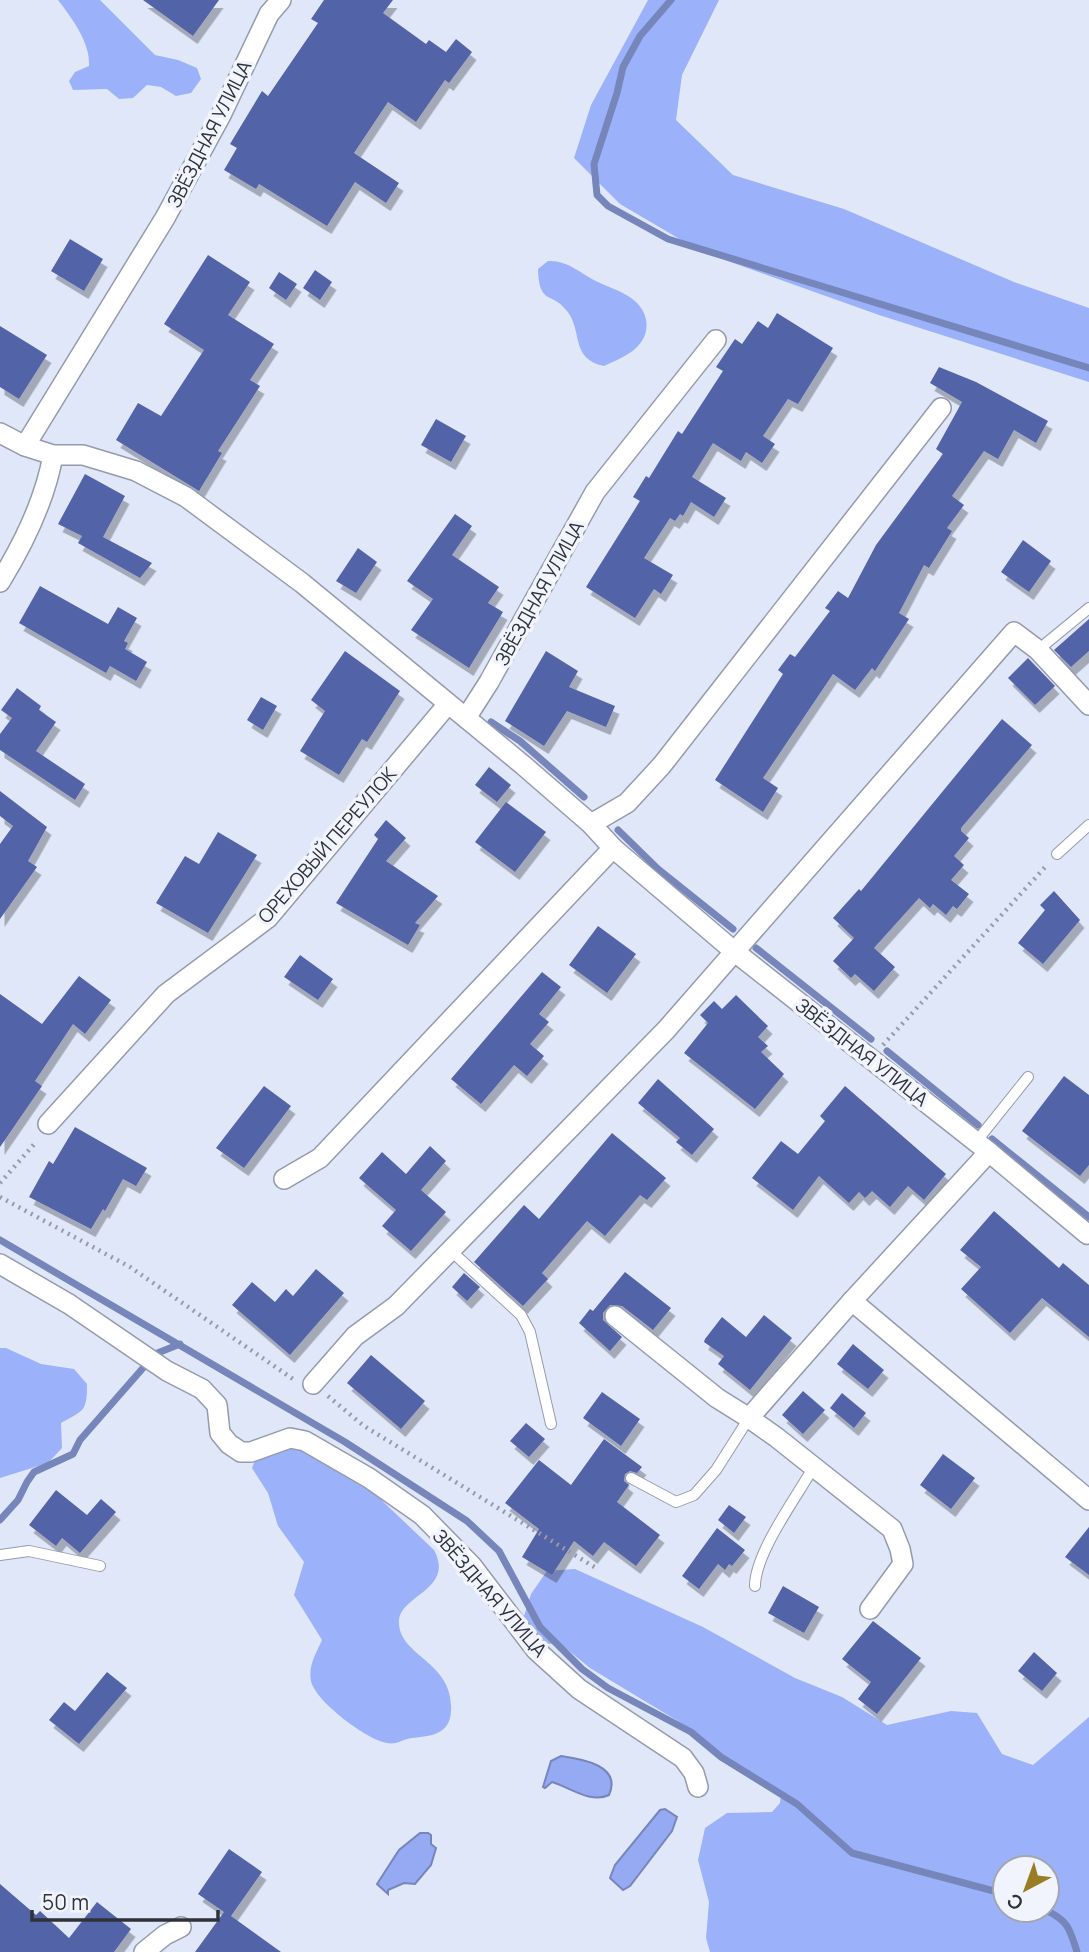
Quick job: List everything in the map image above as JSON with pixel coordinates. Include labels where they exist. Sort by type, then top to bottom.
[{"type":"street","name":"ЗВЁЗДНАЯ УЛИЦА","points":[[25,446],[165,218],[221,115],[269,14],[281,0]]},
{"type":"street","name":"ЗВЁЗДНАЯ УЛИЦА","points":[[716,340],[595,492],[489,682],[466,718],[591,824],[613,848],[735,953],[982,1147],[1088,1235]]},
{"type":"street","points":[[591,824],[627,803],[662,765],[941,408]]},
{"type":"street","points":[[0,433],[25,446],[53,455],[83,455],[136,471],[186,497],[302,583],[466,718]]},
{"type":"street","points":[[0,582],[23,544],[49,476],[53,455]]},
{"type":"street","points":[[313,1384],[355,1336],[397,1306],[666,1030],[1014,632],[1038,650],[1089,705]]},
{"type":"street","name":"ОРЕХОВЫЙ ПЕРЕУЛОК","points":[[48,1124],[166,994],[268,918],[448,704]]},
{"type":"street","points":[[284,1179],[320,1158],[613,848]]},
{"type":"street","points":[[748,1418],[852,1301],[982,1147]]},
{"type":"street","name":"ЗВЁЗДНАЯ УЛИЦА","points":[[0,1264],[69,1304],[167,1371],[202,1389],[217,1405],[220,1433],[229,1444],[241,1452],[251,1452],[290,1438],[305,1441],[369,1478],[422,1516],[472,1566],[536,1650],[579,1689],[683,1758],[694,1773],[698,1787]]},
{"type":"street","points":[[852,1301],[1089,1500]]},
{"type":"street","points":[[615,1316],[717,1398],[748,1418],[892,1529],[903,1564],[870,1609]]},
{"type":"street","points":[[144,1952],[165,1935],[181,1927]]},
{"type":"lane","points":[[1038,650],[1089,608]]},
{"type":"lane","points":[[1057,854],[1089,825]]},
{"type":"lane","points":[[982,1147],[1028,1077]]},
{"type":"lane","points":[[450,1250],[521,1315],[530,1332],[551,1424]]},
{"type":"lane","points":[[631,1478],[676,1502],[694,1495],[716,1471],[748,1418]]},
{"type":"lane","points":[[755,1586],[755,1573],[762,1556],[813,1468]]},
{"type":"lane","points":[[0,1555],[29,1551],[100,1566]]},
{"type":"path","points":[[871,1059],[1057,854]]},
{"type":"path","points":[[0,1183],[27,1154],[48,1124]]},
{"type":"path","points":[[0,1197],[130,1267],[288,1377],[313,1384],[364,1426],[596,1568]]},
{"type":"shaded area","points":[[58,0],[100,0],[155,55],[197,68],[201,79],[191,93],[176,96],[161,87],[147,85],[133,98],[119,99],[107,89],[73,90],[69,81],[75,72],[89,66],[89,57],[79,31]]},
{"type":"shaded area","points":[[648,0],[719,0],[682,75],[676,120],[733,175],[844,209],[1014,282],[1089,308],[1089,382],[879,315],[700,251],[620,204],[574,158],[591,105]]},
{"type":"shaded area","points":[[548,261],[568,265],[635,301],[644,312],[647,326],[637,347],[604,366],[586,357],[567,311],[541,288],[538,269]]},
{"type":"shaded area","points":[[0,1348],[6,1348],[41,1364],[74,1369],[87,1384],[83,1409],[61,1423],[62,1448],[48,1463],[0,1478]]},
{"type":"shaded area","points":[[263,1439],[283,1440],[375,1494],[434,1550],[439,1564],[437,1575],[432,1584],[406,1606],[399,1624],[408,1645],[436,1671],[450,1695],[450,1719],[443,1730],[387,1743],[367,1735],[343,1718],[315,1689],[311,1681],[311,1670],[322,1640],[294,1595],[304,1562],[278,1526],[268,1493],[252,1468]]},
{"type":"shaded area","points":[[575,1569],[703,1627],[795,1678],[842,1697],[887,1725],[951,1711],[977,1713],[1002,1754],[1033,1765],[1089,1717],[1089,1952],[710,1952],[706,1938],[709,1902],[698,1860],[705,1828],[727,1813],[772,1812],[780,1803],[781,1793],[734,1766],[696,1732],[590,1668],[562,1645],[542,1643],[528,1633],[524,1616],[531,1594],[547,1571]]},
{"type":"shaded area","points":[[561,1756],[589,1762],[605,1771],[612,1785],[609,1795],[588,1796],[552,1782],[543,1787],[551,1761]]},
{"type":"shaded area","points":[[665,1809],[677,1817],[672,1831],[630,1886],[623,1890],[610,1878],[615,1865],[660,1810]]},
{"type":"shaded area","points":[[420,1833],[431,1835],[431,1844],[436,1848],[431,1865],[415,1884],[404,1883],[388,1890],[388,1894],[377,1884],[399,1850]]},
{"type":"building","points":[[143,0],[219,0],[193,36]]},
{"type":"building","points":[[324,0],[393,0],[383,13],[426,44],[429,40],[446,52],[456,39],[472,52],[449,83],[445,80],[416,122],[388,102],[354,153],[399,183],[386,203],[355,182],[327,226],[259,184],[256,189],[224,170],[237,148],[230,144],[262,91],[268,96],[318,23],[311,19]]},
{"type":"building","points":[[70,239],[103,259],[84,291],[51,271]]},
{"type":"building","points":[[208,255],[250,282],[228,315],[274,344],[250,380],[260,386],[218,451],[222,453],[199,491],[116,440],[138,403],[161,416],[204,350],[164,324]]},
{"type":"building","points":[[315,270],[332,282],[320,300],[303,288]]},
{"type":"building","points":[[279,272],[297,284],[286,300],[269,288]]},
{"type":"building","points":[[777,313],[833,348],[798,404],[788,399],[763,436],[775,444],[762,463],[746,452],[741,461],[713,443],[692,477],[726,498],[714,517],[691,502],[683,516],[680,514],[675,521],[670,518],[644,558],[673,575],[661,594],[654,589],[635,618],[586,587],[640,501],[633,497],[646,476],[649,478],[678,431],[682,434],[723,371],[716,367],[735,339],[742,344],[758,321],[768,328]]},
{"type":"building","points":[[0,326],[47,355],[19,399],[0,387]]},
{"type":"building","points":[[939,367],[976,382],[1048,421],[1036,443],[1014,430],[998,459],[984,451],[952,496],[964,505],[947,528],[952,531],[929,568],[924,565],[899,613],[909,619],[875,671],[872,668],[855,690],[833,674],[763,778],[778,788],[763,812],[715,780],[783,674],[778,670],[790,654],[795,657],[830,611],[825,608],[838,591],[848,598],[876,545],[943,454],[936,449],[962,402],[930,383]]},
{"type":"building","points":[[436,419],[466,436],[451,462],[421,445]]},
{"type":"building","points":[[85,474],[125,496],[103,537],[152,563],[140,578],[78,543],[82,536],[58,524]]},
{"type":"building","points":[[455,514],[472,526],[452,555],[499,587],[488,603],[503,612],[469,668],[411,630],[433,599],[407,581]]},
{"type":"building","points":[[1023,540],[1051,561],[1029,592],[1001,572]]},
{"type":"building","points":[[358,548],[377,562],[356,593],[336,581]]},
{"type":"building","points":[[40,586],[108,624],[118,607],[137,618],[124,641],[128,643],[125,649],[147,662],[136,681],[110,666],[106,673],[19,623]]},
{"type":"building","points":[[1089,619],[1089,651],[1071,667],[1054,650]]},
{"type":"building","points":[[345,651],[400,691],[367,742],[362,739],[339,775],[300,751],[325,711],[311,700]]},
{"type":"building","points":[[546,651],[578,671],[569,687],[615,706],[606,727],[567,711],[544,746],[505,721]]},
{"type":"building","points":[[1028,658],[1055,686],[1035,705],[1008,678]]},
{"type":"building","points":[[17,688],[41,706],[39,710],[56,722],[36,751],[85,784],[75,800],[0,750],[0,734],[12,718],[1,710]]},
{"type":"building","points":[[261,697],[277,706],[263,730],[247,720]]},
{"type":"building","points":[[1002,719],[1032,745],[961,828],[969,838],[954,856],[964,865],[951,880],[969,894],[957,909],[953,906],[946,915],[933,904],[930,908],[919,898],[874,948],[895,967],[874,991],[855,974],[851,978],[833,961],[854,938],[833,918],[859,889],[861,891]]},
{"type":"building","points":[[489,767],[511,785],[497,802],[475,785]]},
{"type":"building","points":[[0,791],[47,827],[28,861],[37,867],[0,919],[0,844],[13,826],[0,816]]},
{"type":"building","points":[[506,802],[546,832],[515,872],[475,842]]},
{"type":"building","points":[[386,820],[406,838],[386,861],[438,896],[415,923],[420,925],[408,945],[336,903],[378,839],[374,835]]},
{"type":"building","points":[[218,832],[257,855],[208,933],[156,903],[185,856],[199,864]]},
{"type":"building","points":[[1054,891],[1080,920],[1043,964],[1018,943],[1045,910],[1040,905]]},
{"type":"building","points":[[598,926],[636,954],[607,993],[569,965]]},
{"type":"building","points":[[300,955],[333,979],[318,1000],[284,977]]},
{"type":"building","points":[[542,972],[561,987],[539,1014],[549,1022],[530,1044],[544,1056],[527,1076],[514,1065],[481,1104],[451,1079]]},
{"type":"building","points":[[79,976],[111,1000],[85,1034],[73,1024],[35,1081],[42,1086],[0,1147],[0,994],[42,1024]]},
{"type":"building","points":[[736,995],[768,1026],[758,1037],[768,1046],[761,1052],[784,1074],[755,1109],[684,1053],[708,1023],[700,1015],[714,1001],[722,1009]]},
{"type":"building","points":[[1064,1076],[1089,1095],[1089,1165],[1080,1176],[1022,1131]]},
{"type":"building","points":[[658,1079],[714,1129],[692,1155],[676,1142],[680,1138],[638,1103]]},
{"type":"building","points":[[264,1086],[291,1106],[244,1168],[216,1148]]},
{"type":"building","points":[[845,1086],[946,1174],[924,1200],[908,1186],[890,1207],[872,1191],[865,1198],[859,1192],[849,1203],[819,1176],[793,1210],[752,1178],[781,1141],[798,1154],[825,1121],[820,1116]]},
{"type":"building","points":[[75,1127],[147,1168],[136,1186],[123,1179],[91,1229],[29,1197],[49,1161],[53,1164]]},
{"type":"building","points":[[612,1133],[666,1178],[647,1200],[640,1195],[605,1236],[587,1221],[542,1273],[548,1279],[523,1306],[474,1262],[524,1205],[539,1219]]},
{"type":"building","points":[[430,1146],[446,1161],[421,1190],[446,1212],[411,1251],[382,1226],[396,1210],[359,1178],[382,1152],[406,1174]]},
{"type":"building","points":[[994,1211],[1059,1268],[1063,1263],[1089,1285],[1089,1337],[1042,1298],[1010,1333],[961,1289],[981,1267],[960,1250]]},
{"type":"building","points":[[316,1269],[344,1293],[290,1355],[232,1305],[252,1282],[275,1302],[286,1289],[293,1296]]},
{"type":"building","points":[[625,1272],[671,1308],[653,1330],[622,1306],[610,1305],[603,1313],[603,1320],[622,1337],[610,1351],[579,1323],[590,1309],[593,1311]]},
{"type":"building","points":[[464,1273],[480,1287],[467,1301],[452,1287]]},
{"type":"building","points":[[764,1315],[792,1338],[750,1390],[718,1364],[724,1356],[704,1342],[722,1317],[746,1337]]},
{"type":"building","points":[[853,1344],[884,1370],[868,1389],[837,1364]]},
{"type":"building","points":[[371,1355],[425,1401],[401,1429],[347,1383]]},
{"type":"building","points":[[803,1391],[825,1410],[803,1434],[782,1415]]},
{"type":"building","points":[[602,1392],[640,1419],[621,1446],[583,1418]]},
{"type":"building","points":[[842,1393],[866,1413],[854,1428],[830,1408]]},
{"type":"building","points":[[526,1423],[545,1439],[529,1457],[510,1441]]},
{"type":"building","points":[[604,1439],[642,1467],[637,1473],[630,1471],[625,1474],[624,1481],[629,1485],[617,1502],[660,1535],[636,1566],[604,1542],[593,1556],[574,1541],[552,1575],[522,1557],[539,1529],[505,1503],[539,1460],[571,1485]]},
{"type":"building","points":[[943,1454],[975,1478],[951,1509],[920,1485]]},
{"type":"building","points":[[56,1490],[87,1515],[101,1499],[116,1512],[80,1553],[62,1538],[56,1546],[29,1525]]},
{"type":"building","points":[[729,1505],[746,1517],[734,1533],[718,1520]]},
{"type":"building","points":[[1089,1527],[1089,1575],[1065,1557]]},
{"type":"building","points":[[717,1528],[745,1550],[732,1566],[729,1564],[725,1570],[718,1564],[699,1589],[682,1576]]},
{"type":"building","points":[[783,1586],[819,1607],[804,1633],[768,1613]]},
{"type":"building","points":[[873,1621],[921,1658],[877,1714],[858,1699],[871,1682],[842,1659]]},
{"type":"building","points":[[1034,1652],[1057,1673],[1042,1691],[1018,1671]]},
{"type":"building","points":[[107,1672],[127,1688],[79,1744],[49,1720],[64,1702],[75,1711]]},
{"type":"building","points":[[229,1849],[262,1872],[231,1916],[281,1952],[195,1952],[224,1912],[198,1894]]},
{"type":"building","points":[[0,1884],[36,1915],[40,1911],[69,1938],[97,1902],[131,1929],[114,1952],[0,1952]]},
{"type":"waterway","points":[[671,0],[640,36],[623,67],[594,164],[597,195],[608,206],[668,239],[1089,368]]},
{"type":"waterway","points":[[491,722],[520,741],[584,797]]},
{"type":"waterway","points":[[618,830],[658,869],[733,929]]},
{"type":"waterway","points":[[756,948],[871,1039]]},
{"type":"waterway","points":[[887,1051],[978,1125]]},
{"type":"waterway","points":[[992,1139],[1089,1217]]},
{"type":"waterway","points":[[0,1240],[345,1442],[467,1521],[499,1551],[540,1627],[582,1669],[608,1688],[691,1732],[721,1757],[797,1804],[852,1853],[991,1890]]},
{"type":"waterway","points":[[155,1354],[180,1344]]},
{"type":"waterway","points":[[0,1520],[18,1500],[34,1472],[73,1454],[80,1440],[143,1368]]},
{"type":"waterway","points":[[1061,1920],[1067,1926],[1077,1952]]}]
